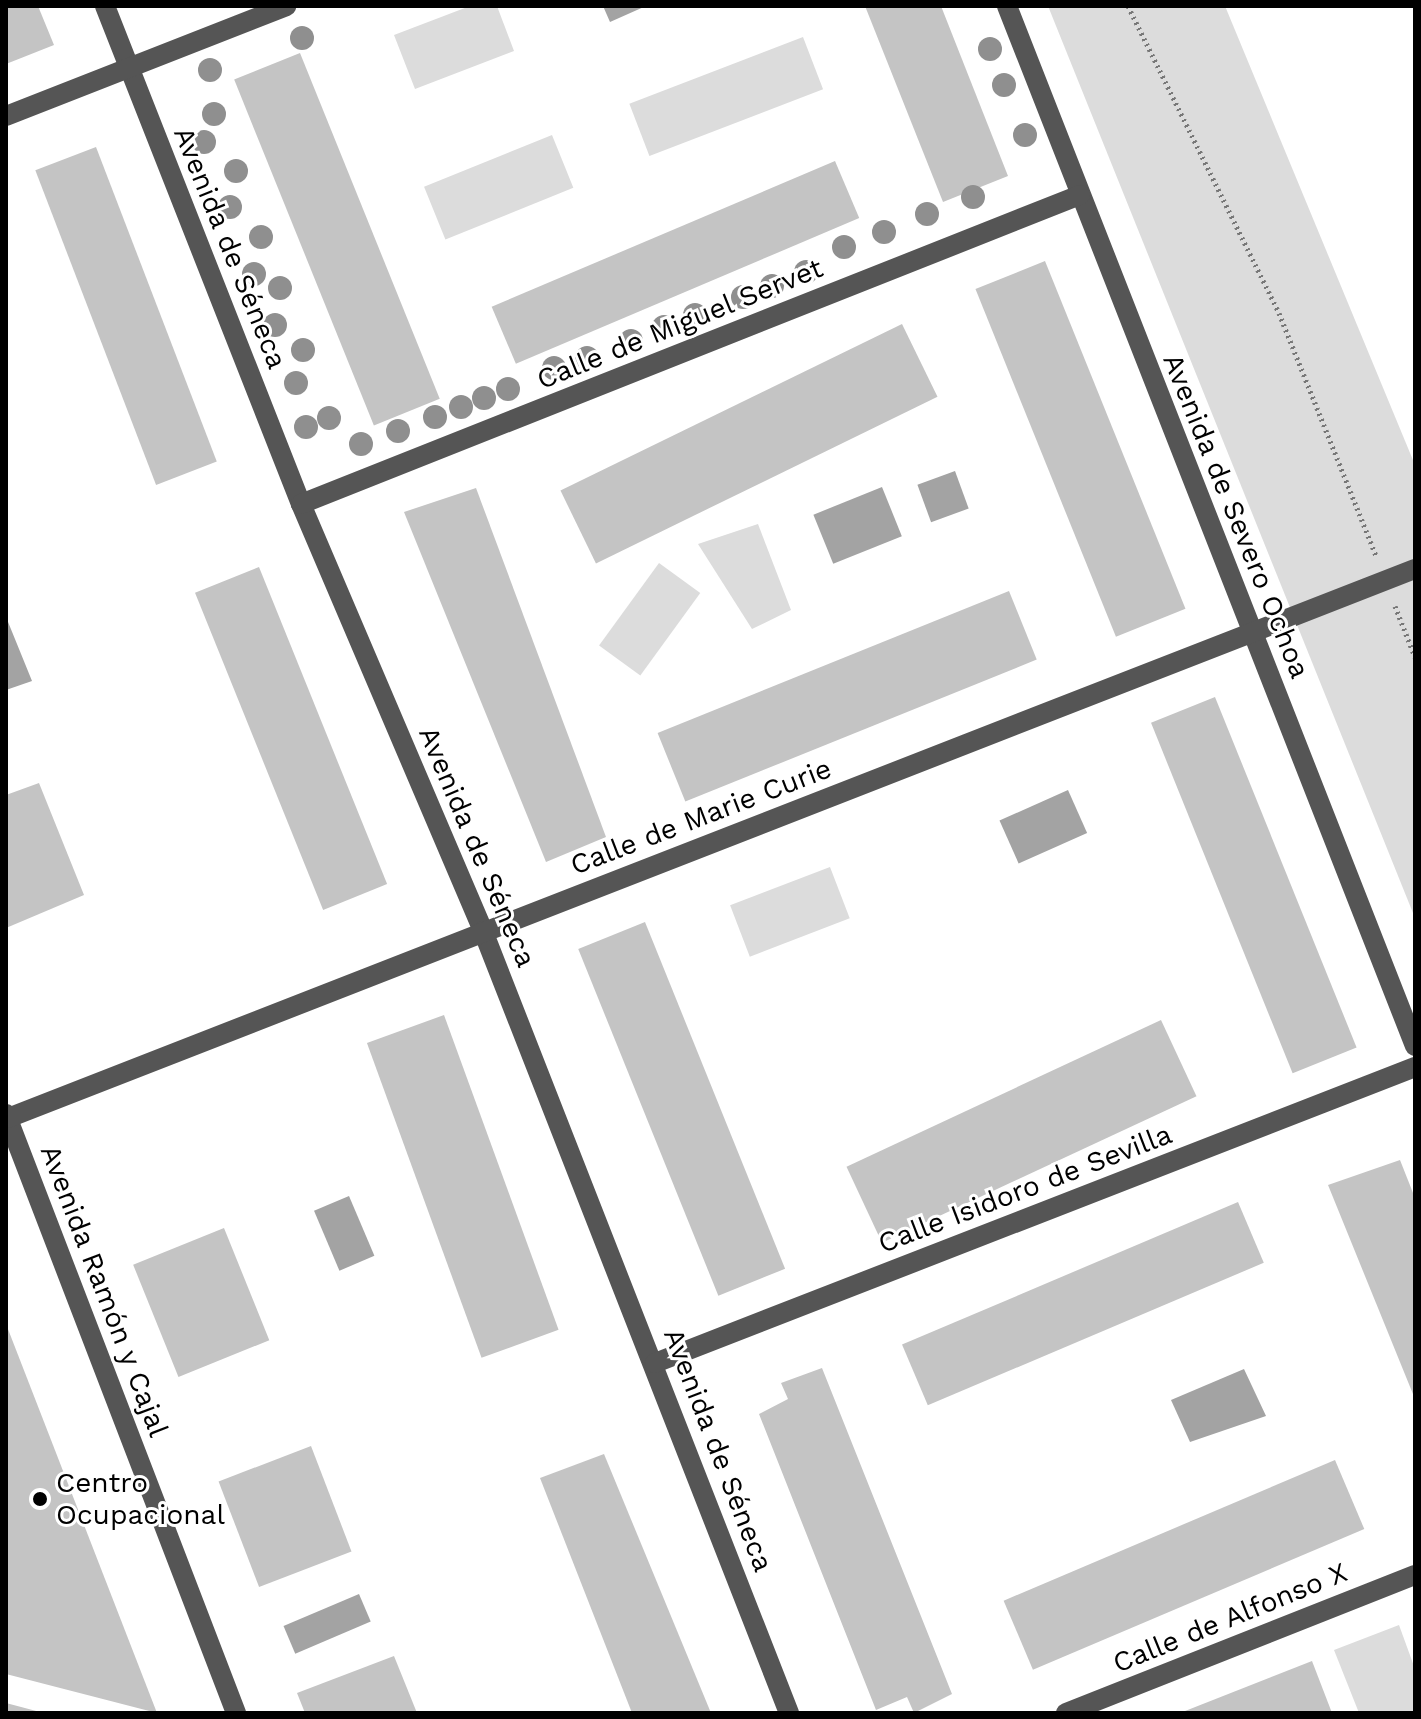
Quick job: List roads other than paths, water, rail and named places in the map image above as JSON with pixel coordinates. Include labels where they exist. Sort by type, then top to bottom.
[{"type":"street","name":"Avenida de Séneca","points":[[105,6],[301,504],[483,931],[655,1363],[789,1713]]},
{"type":"street","points":[[6,116],[286,6]]},
{"type":"street","name":"Avenida de Severo Ochoa","points":[[1007,6],[1415,1046]]},
{"type":"street","name":"Calle de Miguel Servet","points":[[301,504],[1080,195]]},
{"type":"street","name":"Calle de Marie Curie","points":[[7,1116],[1415,569]]},
{"type":"street","name":"Calle Isidoro de Sevilla","points":[[655,1363],[1415,1067]]},
{"type":"street","name":"Avenida Ramón y Cajal","points":[[7,1116],[236,1713]]},
{"type":"street","name":"Calle de Alfonso X","points":[[1066,1713],[1415,1575]]},
{"type":"place","name":"Centro Ocupacional","points":[[40,1499]]}]
